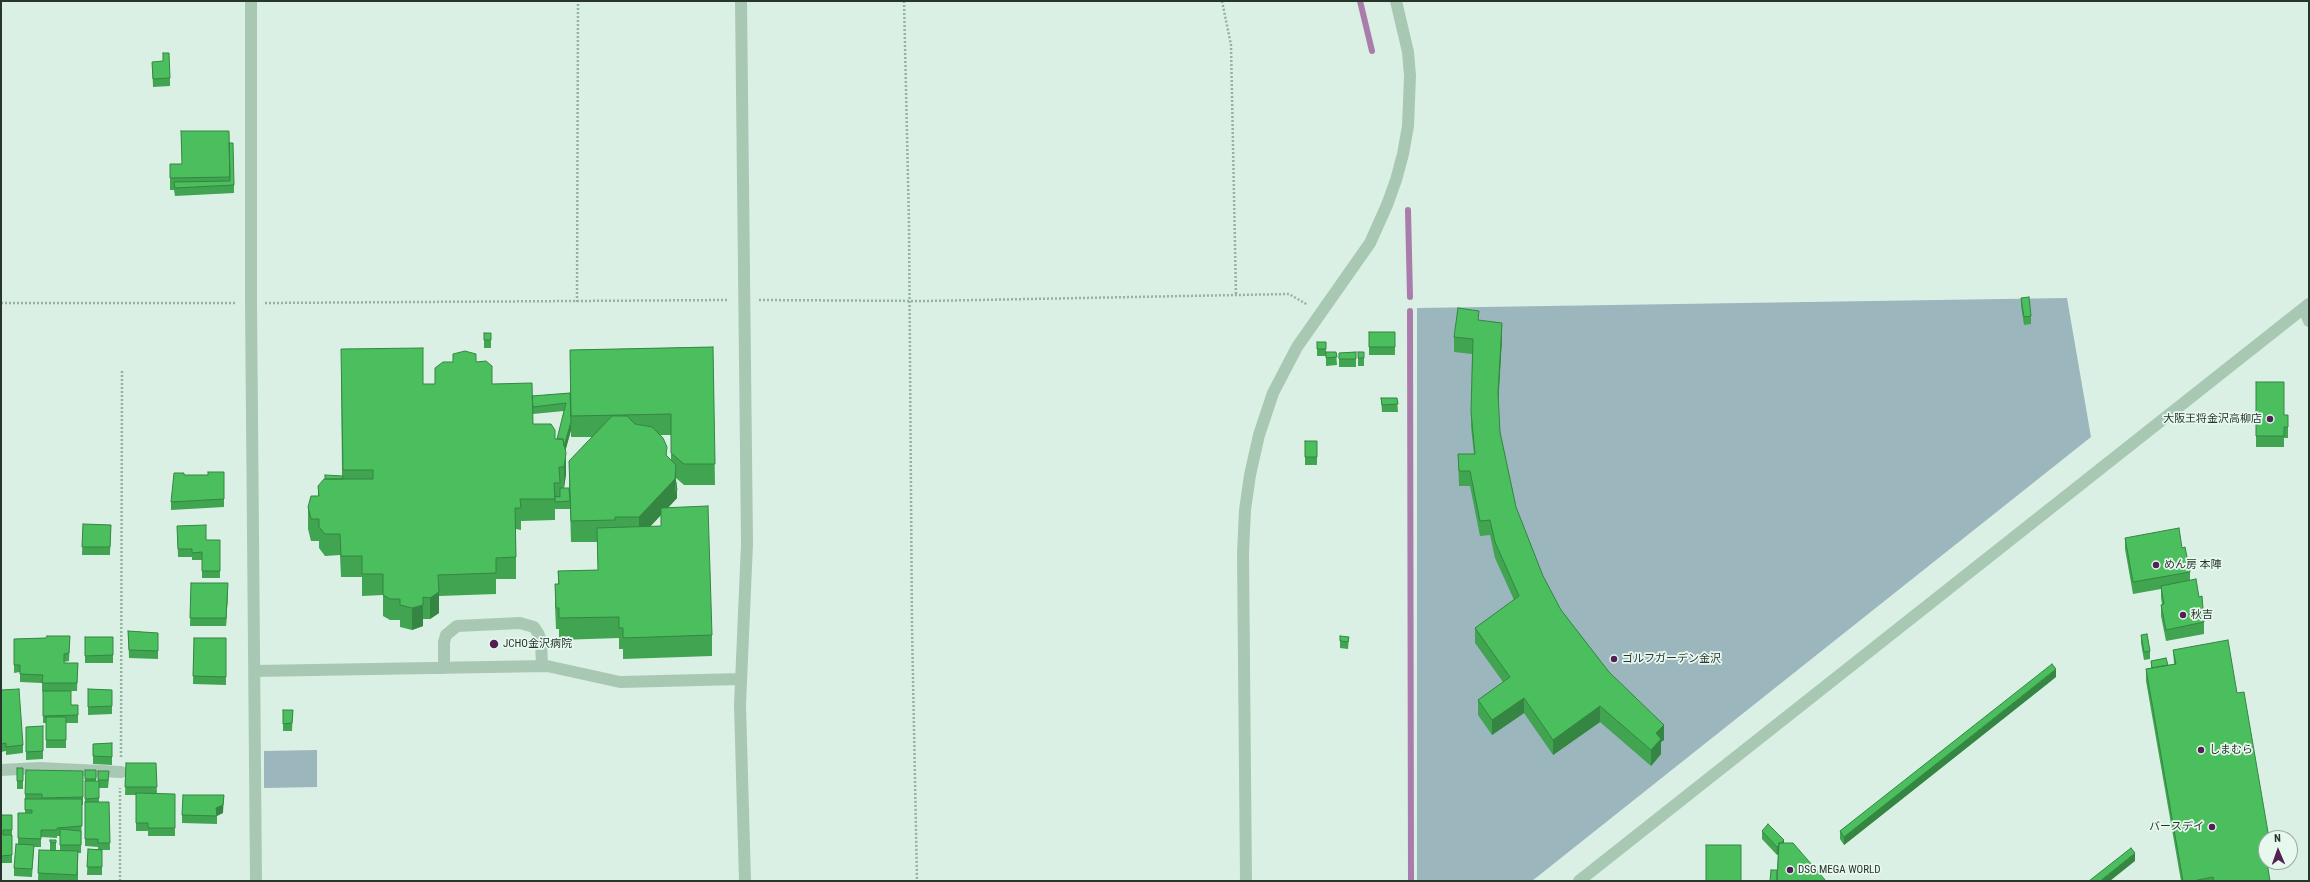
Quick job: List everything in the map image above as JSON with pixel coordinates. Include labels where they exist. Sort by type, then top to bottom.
[{"type":"street","points":[[251,1],[251,303],[256,881]]},
{"type":"street","points":[[741,1],[743,300],[747,544],[741,679],[745,881]]},
{"type":"street","points":[[1246,881],[1243,553],[1245,510],[1259,435],[1273,394],[1297,347],[1370,243],[1387,206],[1403,154],[1408,126],[1410,76],[1408,52],[1396,1]]},
{"type":"street","points":[[1579,881],[2306,306],[2309,321]]},
{"type":"street","points":[[444,668],[444,642],[446,635],[457,626],[520,623],[534,627],[538,633],[541,640],[542,666]]},
{"type":"street","points":[[255,671],[542,666],[620,682],[741,679]]},
{"type":"street","points":[[1,770],[39,768],[120,772]]},
{"type":"path","points":[[577,302],[578,1]]},
{"type":"path","points":[[904,1],[910,299],[912,628],[916,881]]},
{"type":"path","points":[[1222,1],[1231,44],[1236,296]]},
{"type":"path","points":[[1,303],[577,302],[1236,296],[1289,294],[1321,312]]},
{"type":"path","points":[[120,881],[122,369]]},
{"type":"shaded area","name":"ゴルフガーデン金沢","points":[[2067,298],[2091,437],[1532,881],[1417,881],[1417,308]]},
{"type":"shaded area","points":[[317,750],[317,787],[264,788],[264,751]]},
{"type":"building","points":[[163,53],[169,53],[170,78],[153,79],[152,62],[163,61]]},
{"type":"building","points":[[181,131],[229,131],[230,177],[170,178],[170,164],[182,164]]},
{"type":"building","points":[[229,143],[233,143],[234,185],[175,188],[174,182],[230,181]]},
{"type":"building","points":[[2029,297],[2031,316],[2024,317],[2021,298]]},
{"type":"building","points":[[1458,308],[1479,311],[1478,320],[1502,323],[1498,393],[1500,432],[1516,507],[1543,576],[1561,610],[1609,672],[1664,725],[1656,733],[1661,739],[1651,750],[1600,706],[1553,740],[1524,698],[1492,720],[1478,700],[1510,677],[1475,628],[1519,596],[1495,542],[1490,520],[1480,521],[1470,471],[1459,471],[1458,454],[1475,454],[1471,412],[1473,339],[1454,337]]},
{"type":"building","points":[[1369,332],[1395,332],[1395,347],[1369,347]]},
{"type":"building","points":[[484,333],[491,333],[491,340],[484,340]]},
{"type":"building","points":[[1317,342],[1326,342],[1326,349],[1317,349]]},
{"type":"building","points":[[713,347],[715,464],[684,464],[671,453],[671,414],[571,416],[570,350]]},
{"type":"building","points":[[423,348],[423,384],[435,384],[435,368],[443,362],[453,362],[453,354],[465,351],[476,354],[476,362],[486,361],[492,366],[492,384],[532,383],[533,424],[551,424],[555,430],[555,439],[563,439],[566,453],[564,467],[559,467],[560,483],[554,483],[555,499],[520,499],[521,508],[515,508],[516,557],[496,558],[496,573],[438,575],[439,592],[430,598],[423,597],[423,605],[412,608],[400,605],[400,599],[390,599],[383,595],[383,574],[362,574],[362,556],[341,556],[340,534],[325,534],[319,527],[319,519],[311,519],[308,507],[311,496],[319,496],[318,486],[324,479],[373,479],[373,470],[343,470],[341,349]]},
{"type":"building","points":[[1326,352],[1336,352],[1337,357],[1326,358]]},
{"type":"building","points":[[1356,352],[1356,359],[1339,359],[1339,353]]},
{"type":"building","points":[[1358,352],[1364,352],[1364,358],[1358,358]]},
{"type":"building","points":[[2256,382],[2284,382],[2284,415],[2288,415],[2288,427],[2284,427],[2284,436],[2256,436]]},
{"type":"building","points":[[570,393],[571,422],[564,446],[563,439],[557,439],[566,403],[533,407],[532,396]]},
{"type":"building","points":[[1381,398],[1397,398],[1398,404],[1382,405]]},
{"type":"building","points":[[612,416],[627,416],[635,424],[652,427],[663,438],[667,447],[666,455],[676,465],[675,479],[639,517],[615,517],[615,520],[571,521],[569,461]]},
{"type":"building","points":[[1305,441],[1317,441],[1317,457],[1305,457]]},
{"type":"building","points":[[208,472],[224,472],[224,499],[171,502],[174,473],[184,473],[184,475],[208,475]]},
{"type":"building","points":[[325,475],[343,476],[343,479],[325,479]]},
{"type":"building","points":[[676,483],[677,490],[675,493],[675,484]]},
{"type":"building","points":[[560,488],[569,488],[570,501],[555,502],[555,496],[560,497]]},
{"type":"building","points":[[708,506],[712,635],[623,638],[623,628],[619,628],[619,617],[559,618],[559,608],[556,608],[555,584],[559,584],[558,571],[598,570],[597,528],[661,526],[661,508]]},
{"type":"building","points":[[83,524],[111,525],[110,547],[82,547]]},
{"type":"building","points":[[206,525],[206,540],[220,540],[220,571],[202,571],[202,552],[192,553],[192,549],[178,549],[177,526]]},
{"type":"building","points":[[2179,528],[2182,548],[2185,547],[2190,572],[2133,582],[2125,538]]},
{"type":"building","points":[[2196,579],[2199,597],[2202,596],[2204,622],[2166,630],[2161,605],[2164,604],[2161,586]]},
{"type":"building","points":[[191,583],[228,583],[226,618],[190,618]]},
{"type":"building","points":[[128,631],[158,633],[158,651],[129,650]]},
{"type":"building","points":[[2147,634],[2150,651],[2144,652],[2141,635]]},
{"type":"building","points":[[47,636],[70,636],[69,653],[64,654],[64,663],[78,663],[77,683],[42,683],[43,675],[20,674],[20,665],[14,665],[14,639],[46,638]]},
{"type":"building","points":[[1340,636],[1349,637],[1348,642],[1340,641]]},
{"type":"building","points":[[85,637],[113,637],[113,655],[85,656]]},
{"type":"building","points":[[194,638],[226,638],[226,677],[193,676]]},
{"type":"building","points":[[2228,640],[2237,693],[2244,692],[2268,830],[2258,830],[2258,870],[2268,870],[2270,881],[2214,881],[2213,877],[2193,881],[2183,881],[2146,669],[2176,664],[2173,650]]},
{"type":"building","points":[[2166,658],[2168,665],[2152,668],[2151,661]]},
{"type":"building","points":[[2052,664],[2056,669],[1844,837],[1840,831]]},
{"type":"building","points":[[19,689],[23,745],[6,747],[6,743],[1,744],[1,690]]},
{"type":"building","points":[[88,689],[112,690],[112,706],[88,707]]},
{"type":"building","points":[[43,691],[71,691],[71,705],[78,705],[78,715],[43,716]]},
{"type":"building","points":[[283,710],[293,710],[292,723],[283,724]]},
{"type":"building","points":[[46,717],[66,717],[66,740],[46,740]]},
{"type":"building","points":[[43,726],[43,751],[26,752],[26,727]]},
{"type":"building","points":[[112,743],[112,757],[93,756],[93,744]]},
{"type":"building","points":[[126,763],[156,763],[157,787],[125,787]]},
{"type":"building","points":[[17,768],[23,768],[23,781],[17,781]]},
{"type":"building","points":[[26,770],[83,771],[83,797],[42,798],[42,794],[25,794]]},
{"type":"building","points":[[85,770],[96,770],[96,779],[85,779]]},
{"type":"building","points":[[98,771],[109,771],[108,780],[98,780]]},
{"type":"building","points":[[85,781],[99,781],[99,798],[85,799]]},
{"type":"building","points":[[136,793],[175,794],[175,828],[148,828],[148,823],[136,823]]},
{"type":"building","points":[[183,795],[224,795],[223,805],[216,808],[217,816],[182,815]]},
{"type":"building","points":[[25,799],[82,799],[82,826],[57,828],[57,830],[41,830],[41,839],[18,838],[18,813],[32,813],[32,810],[25,810]]},
{"type":"building","points":[[85,802],[109,802],[110,843],[98,843],[98,839],[85,839]]},
{"type":"building","points":[[1,815],[12,815],[12,830],[3,830],[3,835],[12,835],[12,855],[1,856]]},
{"type":"building","points":[[1768,824],[1784,840],[1779,843],[1777,847],[1762,831]]},
{"type":"building","points":[[60,829],[81,831],[81,845],[60,845]]},
{"type":"building","points":[[50,840],[56,840],[56,843],[50,842]]},
{"type":"building","points":[[1779,843],[1793,843],[1826,881],[1777,881]]},
{"type":"building","points":[[16,844],[34,845],[32,869],[14,868]]},
{"type":"building","points":[[1706,845],[1741,845],[1741,881],[1706,881]]},
{"type":"building","points":[[2131,848],[2135,853],[2100,881],[2089,881]]},
{"type":"building","points":[[88,849],[102,850],[102,867],[87,867]]},
{"type":"building","points":[[39,850],[78,851],[77,875],[38,873]]},
{"type":"building","points":[[1771,870],[1777,870],[1777,881],[1770,881]]},
{"type":"waterway","points":[[1360,1],[1372,51]]},
{"type":"waterway","points":[[1408,210],[1410,297]]},
{"type":"waterway","points":[[1410,311],[1411,881]]},
{"type":"place","name":"大阪王将金沢高柳店","points":[[2270,419]]},
{"type":"place","name":"めん房 本陣","points":[[2156,565]]},
{"type":"place","name":"秋吉","points":[[2183,615]]},
{"type":"place","name":"JCHO金沢病院","points":[[494,644]]},
{"type":"place","name":"ゴルフガーデン金沢","points":[[1614,659]]},
{"type":"place","name":"しまむら","points":[[2201,750]]},
{"type":"place","name":"バースデイ","points":[[2212,827]]},
{"type":"place","name":"DSG MEGA WORLD","points":[[1790,870]]}]
